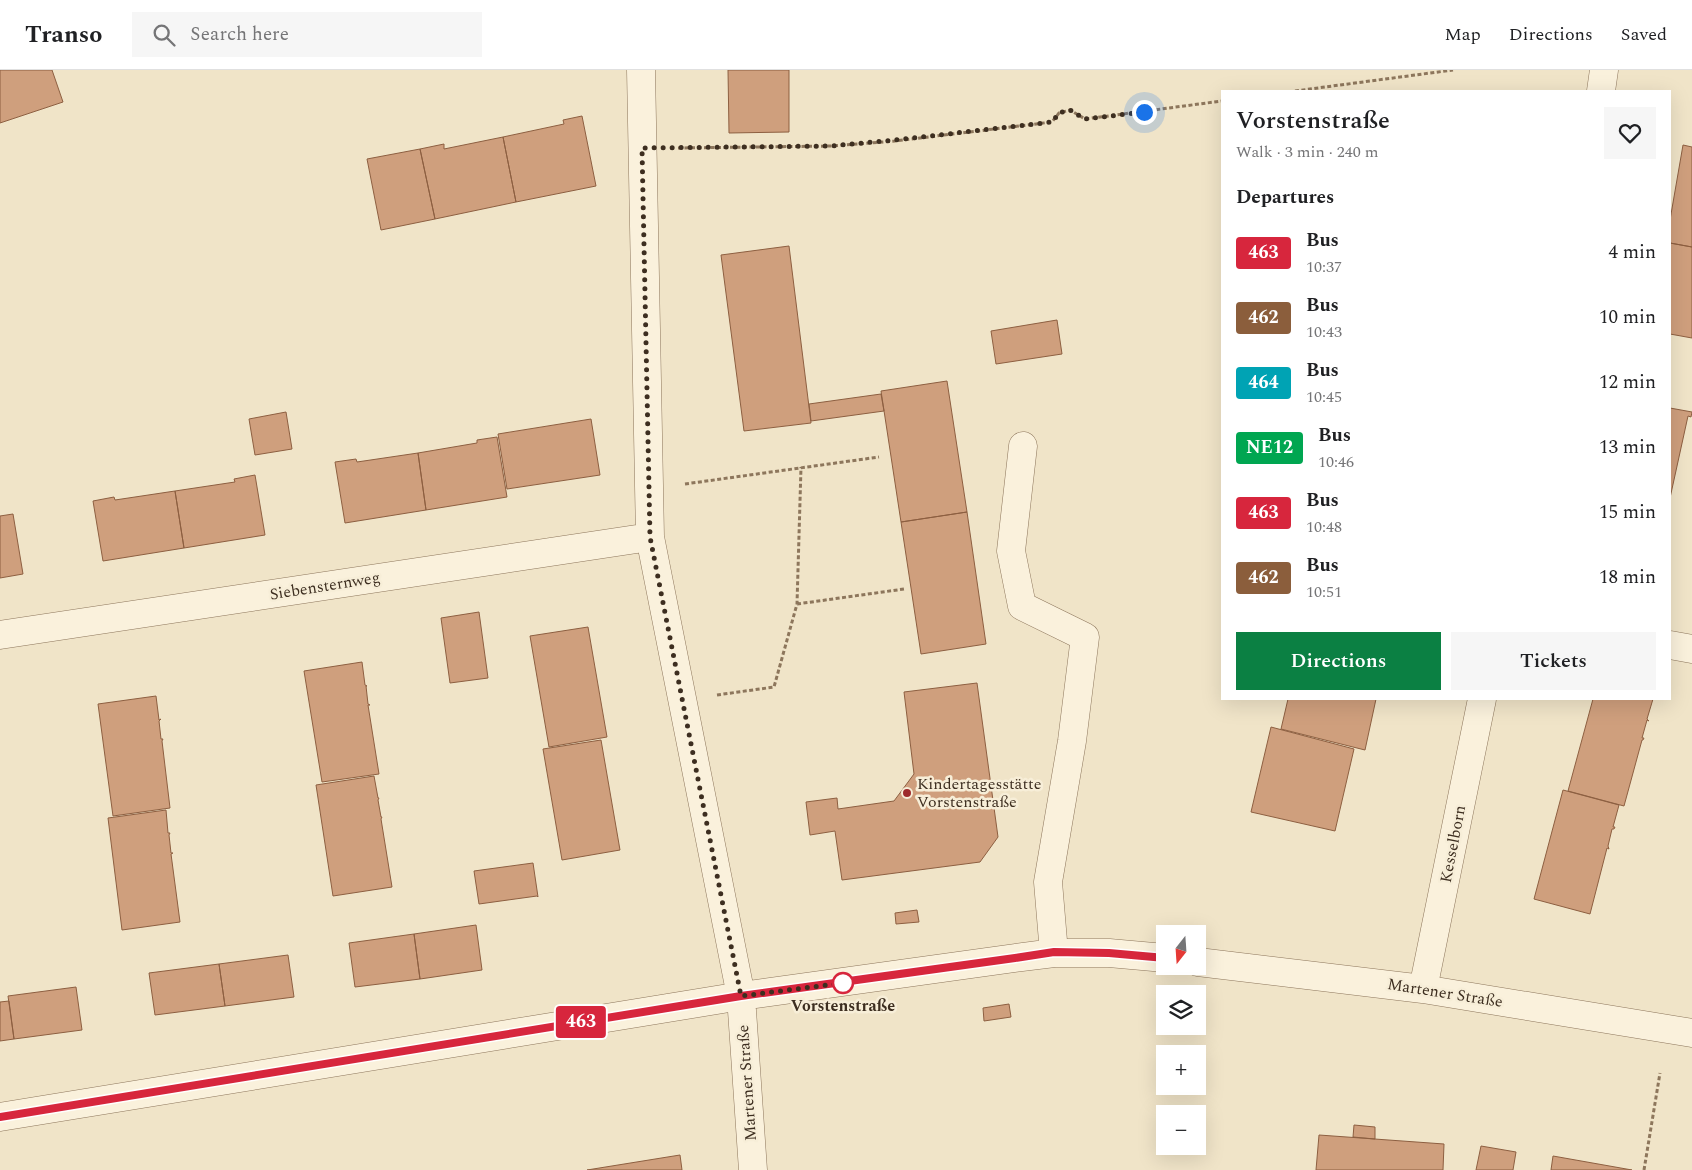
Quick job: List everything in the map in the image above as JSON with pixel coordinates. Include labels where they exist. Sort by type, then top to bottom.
[{"type":"street","points":[[642,70],[650,537],[741,996]]},
{"type":"street","points":[[1601,90],[1604,70]]},
{"type":"street","points":[[1024,446],[1011,551],[1022,606],[1085,637],[1072,741],[1048,882],[1054,952]]},
{"type":"street","name":"Siebensternweg","points":[[0,635],[650,537]]},
{"type":"street","points":[[1671,645],[1692,649]]},
{"type":"street","name":"Kesselborn","points":[[1423,989],[1482,700]]},
{"type":"street","points":[[0,1118],[741,996],[1054,952],[1109,953],[1156,957]]},
{"type":"street","name":"Martener Straße","points":[[1206,963],[1423,989],[1692,1033]]},
{"type":"street","name":"Martener Straße","points":[[741,996],[753,1170]]},
{"type":"path","points":[[1303,90],[1453,70]]},
{"type":"path","points":[[642,148],[831,146],[1052,122],[1059,113],[1070,110],[1085,119],[1221,101]]},
{"type":"path","points":[[677,485],[879,457]]},
{"type":"path","points":[[712,696],[774,687],[797,604],[801,467]]},
{"type":"path","points":[[797,604],[904,589]]},
{"type":"path","points":[[1644,1170],[1660,1073]]},
{"type":"building","points":[[0,70],[52,70],[63,102],[0,123]]},
{"type":"building","points":[[728,70],[789,70],[789,132],[729,133]]},
{"type":"building","points":[[582,116],[596,186],[516,202],[503,137],[564,124],[563,120]]},
{"type":"building","points":[[503,137],[516,202],[435,219],[420,149],[444,144],[444,149]]},
{"type":"building","points":[[1683,145],[1692,147],[1692,247],[1671,243],[1671,214]]},
{"type":"building","points":[[420,149],[435,219],[381,230],[367,159]]},
{"type":"building","points":[[1671,243],[1692,247],[1692,338],[1671,334]]},
{"type":"building","points":[[789,246],[811,423],[744,431],[721,255]]},
{"type":"building","points":[[1057,320],[1062,354],[996,364],[991,331]]},
{"type":"building","points":[[947,381],[967,512],[901,522],[881,391]]},
{"type":"building","points":[[881,394],[884,411],[811,421],[809,404]]},
{"type":"building","points":[[1671,408],[1692,412],[1691,417],[1688,416],[1671,493]]},
{"type":"building","points":[[286,412],[292,449],[255,455],[249,419]]},
{"type":"building","points":[[591,419],[600,475],[507,489],[498,434]]},
{"type":"building","points":[[497,437],[507,497],[426,510],[418,453],[477,443],[477,440]]},
{"type":"building","points":[[418,453],[426,510],[345,523],[335,462],[356,459],[357,462]]},
{"type":"building","points":[[255,475],[265,535],[184,548],[175,491],[235,482],[234,479]]},
{"type":"building","points":[[175,491],[184,548],[103,561],[93,501],[114,497],[115,500]]},
{"type":"building","points":[[967,512],[986,644],[921,654],[901,522]]},
{"type":"building","points":[[13,514],[23,574],[0,578],[0,516]]},
{"type":"building","points":[[479,612],[488,678],[450,683],[441,618]]},
{"type":"building","points":[[588,627],[607,737],[549,747],[530,636]]},
{"type":"building","points":[[362,662],[379,774],[322,782],[304,671]]},
{"type":"building","points":[[977,683],[998,837],[980,862],[842,880],[835,831],[810,835],[806,802],[837,798],[838,809],[894,801],[914,774],[904,692]]},
{"type":"building","points":[[156,696],[159,720],[161,719],[159,721],[161,739],[163,739],[170,808],[113,816],[98,704]]},
{"type":"building","points":[[1288,700],[1376,700],[1365,750],[1281,729]]},
{"type":"building","points":[[1593,700],[1653,700],[1647,719],[1649,721],[1647,720],[1642,738],[1644,738],[1624,806],[1568,791]]},
{"type":"building","points":[[1271,727],[1354,749],[1335,831],[1251,812]]},
{"type":"building","points":[[601,740],[620,850],[562,860],[543,749]]},
{"type":"building","points":[[374,776],[392,887],[333,896],[316,785]]},
{"type":"building","points":[[1563,790],[1619,805],[1613,827],[1615,827],[1612,829],[1609,849],[1607,848],[1590,914],[1534,899]]},
{"type":"building","points":[[166,810],[171,853],[173,853],[171,854],[180,922],[122,930],[108,818]]},
{"type":"building","points":[[533,863],[538,897],[479,904],[474,871]]},
{"type":"building","points":[[917,910],[919,922],[896,924],[895,913]]},
{"type":"building","points":[[476,925],[482,970],[420,979],[414,934]]},
{"type":"building","points":[[414,934],[420,979],[355,987],[349,943]]},
{"type":"building","points":[[288,955],[294,997],[225,1006],[219,964]]},
{"type":"building","points":[[219,964],[225,1006],[155,1015],[149,973]]},
{"type":"building","points":[[76,987],[82,1030],[14,1039],[8,996]]},
{"type":"building","points":[[9,1001],[14,1039],[0,1041],[0,1002]]},
{"type":"building","points":[[1009,1004],[1011,1017],[984,1021],[983,1008]]},
{"type":"building","points":[[1354,1125],[1375,1127],[1375,1139],[1353,1137]]},
{"type":"building","points":[[1319,1135],[1444,1144],[1443,1170],[1316,1170]]},
{"type":"building","points":[[1481,1146],[1516,1152],[1513,1170],[1476,1170]]},
{"type":"building","points":[[680,1155],[682,1170],[587,1170]]},
{"type":"building","points":[[1553,1156],[1632,1170],[1551,1170]]},
{"type":"bus line","name":"463","points":[[0,1117],[741,996],[1054,952],[1109,953],[1156,957]]},
{"type":"place","name":"Kindertagesstätte Vorstenstraße","points":[[907,793]]},
{"type":"place","name":"Vorstenstraße","points":[[843,983]]},
{"type":"route","points":[[843,983],[741,996],[650,537],[642,148],[831,146],[1052,122],[1059,113],[1070,110],[1085,119],[1144,112]]}]
